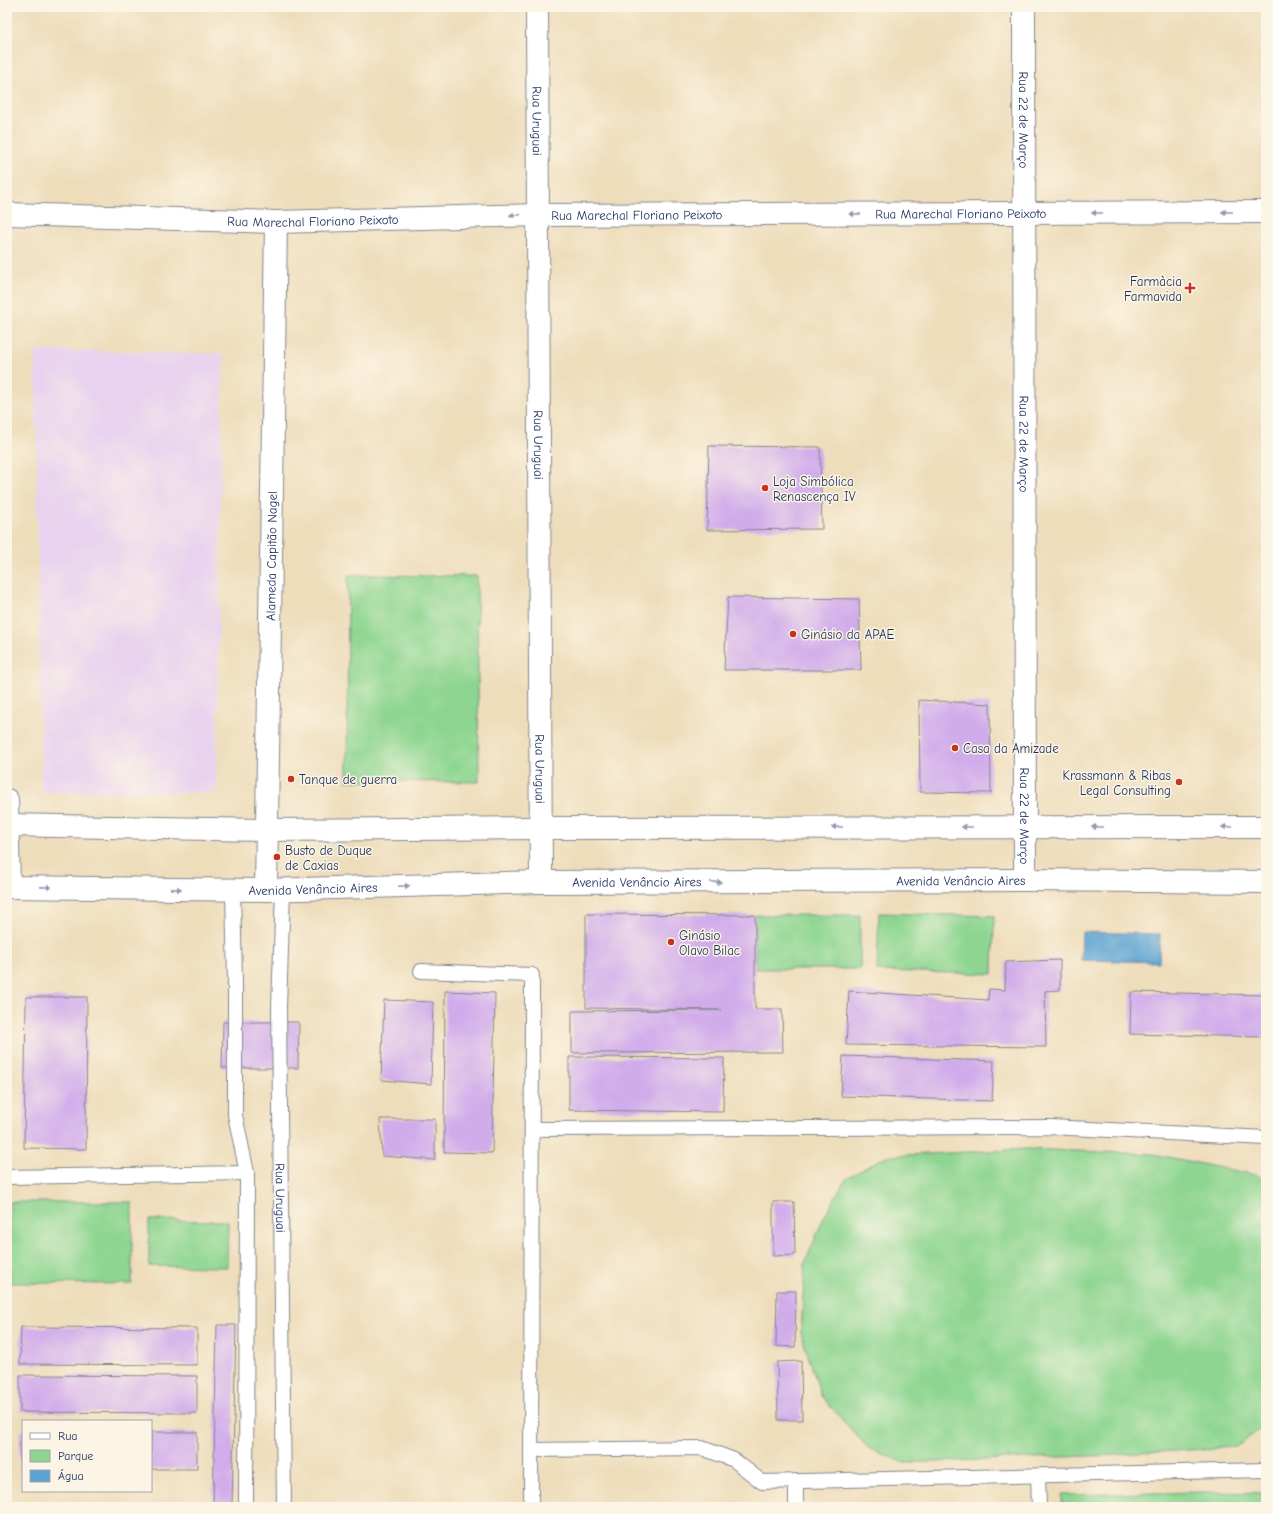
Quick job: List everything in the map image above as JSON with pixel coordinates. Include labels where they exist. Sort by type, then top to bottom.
[{"type":"street","name":"Rua Uruguai","points":[[536,7],[541,882]]},
{"type":"street","name":"Rua 22 de Março","points":[[1024,7],[1025,880]]},
{"type":"street","name":"Rua Marechal Floriano Peixoto","points":[[7,214],[276,222],[538,214],[1266,212]]},
{"type":"street","name":"Alameda Capitão Nagel","points":[[274,890],[266,830],[276,222]]},
{"type":"street","points":[[7,800],[8,887]]},
{"type":"street","points":[[7,825],[266,830],[1266,827]]},
{"type":"street","name":"Avenida Venâncio Aires","points":[[8,887],[274,890],[541,882],[1025,880],[1266,882]]},
{"type":"lane","points":[[233,890],[235,1116],[247,1173],[246,1507]]},
{"type":"lane","name":"Rua Uruguai","points":[[274,890],[279,1022],[284,1507]]},
{"type":"lane","points":[[421,971],[532,975],[531,1507]]},
{"type":"lane","points":[[532,1129],[1050,1127],[1266,1138]]},
{"type":"lane","points":[[7,1177],[247,1173]]},
{"type":"lane","points":[[531,1450],[702,1448],[734,1460],[762,1482],[1266,1470]]},
{"type":"lane","points":[[1038,1476],[1039,1507]]},
{"type":"lane","points":[[796,1482],[796,1507]]},
{"type":"shaded area","points":[[35,350],[223,354],[216,793],[41,792]]},
{"type":"green space","points":[[348,575],[477,576],[479,782],[347,781]]},
{"type":"green space","points":[[879,913],[994,916],[993,974],[877,971]]},
{"type":"green space","points":[[755,915],[860,915],[860,969],[755,969]]},
{"type":"green space","points":[[1027,1149],[1153,1154],[1256,1175],[1266,1183],[1266,1426],[1234,1447],[1114,1455],[904,1463],[868,1448],[821,1396],[801,1333],[805,1263],[825,1215],[846,1179],[886,1156]]},
{"type":"green space","points":[[10,1202],[132,1202],[132,1284],[10,1283]]},
{"type":"green space","points":[[149,1220],[228,1221],[227,1267],[149,1266]]},
{"type":"green space","points":[[1200,1492],[1266,1493],[1266,1507],[1062,1507],[1062,1495]]},
{"type":"water","points":[[1082,932],[1160,934],[1159,962],[1081,960]]},
{"type":"building","name":"Loja Simbólica Renascença IV","points":[[709,446],[820,447],[822,529],[707,530]]},
{"type":"building","name":"Ginásio da APAE","points":[[728,597],[859,599],[861,670],[724,670]]},
{"type":"building","name":"Casa da Amizade","points":[[919,700],[990,704],[991,793],[920,792]]},
{"type":"building","name":"Ginásio Olavo Bilac","points":[[586,914],[755,915],[755,1009],[782,1009],[783,1052],[572,1053],[572,1011],[722,1010],[586,1008]]},
{"type":"building","points":[[1060,960],[1060,990],[1045,991],[1046,1047],[846,1045],[849,991],[988,1000],[989,989],[1005,990],[1006,962]]},
{"type":"building","points":[[445,991],[495,993],[492,1153],[444,1152]]},
{"type":"building","points":[[1131,992],[1266,995],[1266,1037],[1130,1034]]},
{"type":"building","points":[[26,997],[87,997],[86,1149],[24,1148]]},
{"type":"building","points":[[384,1000],[433,1002],[431,1084],[381,1080]]},
{"type":"building","points":[[223,1022],[299,1022],[298,1068],[222,1068]]},
{"type":"building","points":[[843,1056],[994,1061],[992,1101],[841,1096]]},
{"type":"building","points":[[569,1057],[724,1058],[723,1112],[569,1110]]},
{"type":"building","points":[[380,1119],[435,1119],[435,1160],[382,1156]]},
{"type":"building","points":[[773,1202],[794,1202],[795,1255],[773,1256]]},
{"type":"building","points":[[777,1291],[796,1291],[795,1347],[776,1346]]},
{"type":"building","points":[[217,1325],[236,1325],[232,1506],[213,1505]]},
{"type":"building","points":[[21,1327],[197,1328],[197,1365],[20,1364]]},
{"type":"building","points":[[801,1361],[802,1420],[778,1420],[777,1362]]},
{"type":"building","points":[[20,1375],[197,1376],[197,1413],[20,1412]]},
{"type":"building","points":[[20,1432],[22,1432],[22,1469],[20,1469]]},
{"type":"building","points":[[152,1432],[197,1432],[197,1469],[152,1469]]},
{"type":"place","name":"Farmàcia Farmavida","points":[[1190,288]]},
{"type":"place","name":"Loja Simbólica Renascença IV","points":[[765,488]]},
{"type":"place","name":"Ginásio da APAE","points":[[793,634]]},
{"type":"place","name":"Casa da Amizade","points":[[955,748]]},
{"type":"place","name":"Tanque de guerra","points":[[291,779]]},
{"type":"place","name":"Krassmann & Ribas Legal Consulting","points":[[1179,782]]},
{"type":"place","name":"Busto de Duque de Caxias","points":[[277,857]]},
{"type":"place","name":"Ginásio Olavo Bilac","points":[[671,942]]}]
